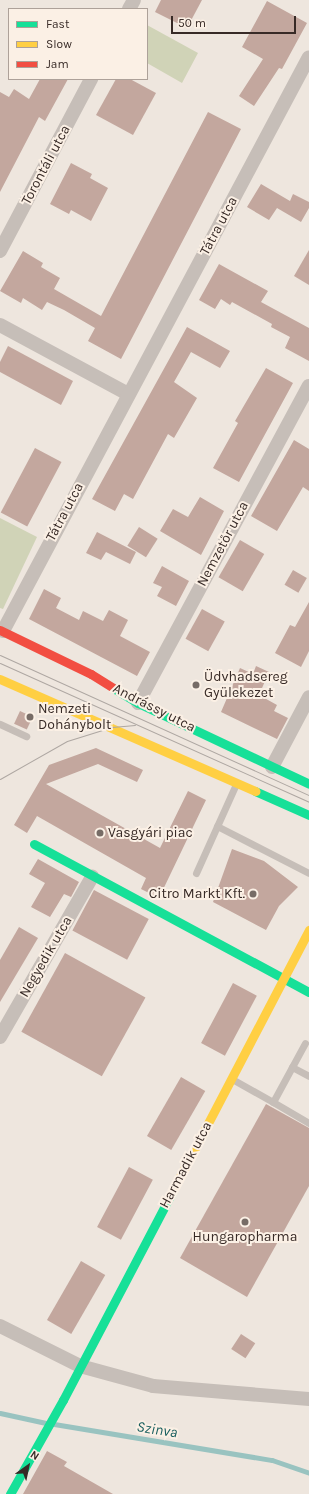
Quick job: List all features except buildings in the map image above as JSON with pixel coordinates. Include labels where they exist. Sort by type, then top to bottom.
[{"type":"street","name":"Tátra utca","points":[[2,631],[309,57]]},
{"type":"street","name":"Torontáli utca","points":[[0,251],[91,80]]},
{"type":"street","points":[[0,325],[128,394]]},
{"type":"street","name":"Nemzetőr utca","points":[[138,703],[309,386]]},
{"type":"street","name":"Andrássy utca","points":[[2,631],[91,674],[138,703],[309,784]]},
{"type":"street","points":[[0,679],[309,815]]},
{"type":"street","points":[[272,767],[309,697]]},
{"type":"street","points":[[34,844],[92,877],[309,992]]},
{"type":"street","name":"Negyedik utca","points":[[0,1037],[92,877]]},
{"type":"street","name":"Harmadik utca","points":[[10,1494],[63,1400],[309,930]]},
{"type":"street","points":[[0,1326],[80,1366],[153,1386],[309,1399]]},
{"type":"lane","points":[[0,724],[26,736]]},
{"type":"lane","points":[[196,873],[236,784]]},
{"type":"lane","points":[[217,826],[309,873]]},
{"type":"lane","points":[[273,1102],[305,1043]]},
{"type":"lane","points":[[292,1067],[309,1076]]},
{"type":"lane","points":[[232,1079],[309,1123]]},
{"type":"green space","points":[[148,26],[198,53],[182,83],[148,64]]},
{"type":"green space","points":[[0,518],[37,537],[3,609],[0,608]]},
{"type":"waterway","name":"Szinva","points":[[0,1413],[46,1423]]},
{"type":"waterway","name":"Szinva","points":[[54,1424],[272,1460],[309,1473]]},
{"type":"tram line","points":[[0,655],[309,795]]},
{"type":"tram line","points":[[0,663],[309,802]]},
{"type":"tram line","points":[[0,779],[67,741],[112,727],[135,725]]},
{"type":"traffic: fast","points":[[113,688],[138,703],[309,784]]},
{"type":"traffic: fast","points":[[255,791],[309,815]]},
{"type":"traffic: fast","points":[[34,844],[309,992]]},
{"type":"traffic: fast","points":[[10,1494],[63,1400],[172,1192]]},
{"type":"traffic: slow","points":[[0,679],[255,791]]},
{"type":"traffic: slow","points":[[172,1192],[309,930]]},
{"type":"traffic: jam","points":[[0,630],[91,674],[113,688]]},
{"type":"place","name":"Üdvhadsereg Gyülekezet","points":[[196,685]]},
{"type":"place","name":"Nemzeti Dohánybolt","points":[[30,717]]},
{"type":"place","name":"Vasgyári piac","points":[[100,833]]},
{"type":"place","name":"Citro Markt Kft.","points":[[253,894]]},
{"type":"place","name":"Hungaropharma","points":[[245,1222]]}]
